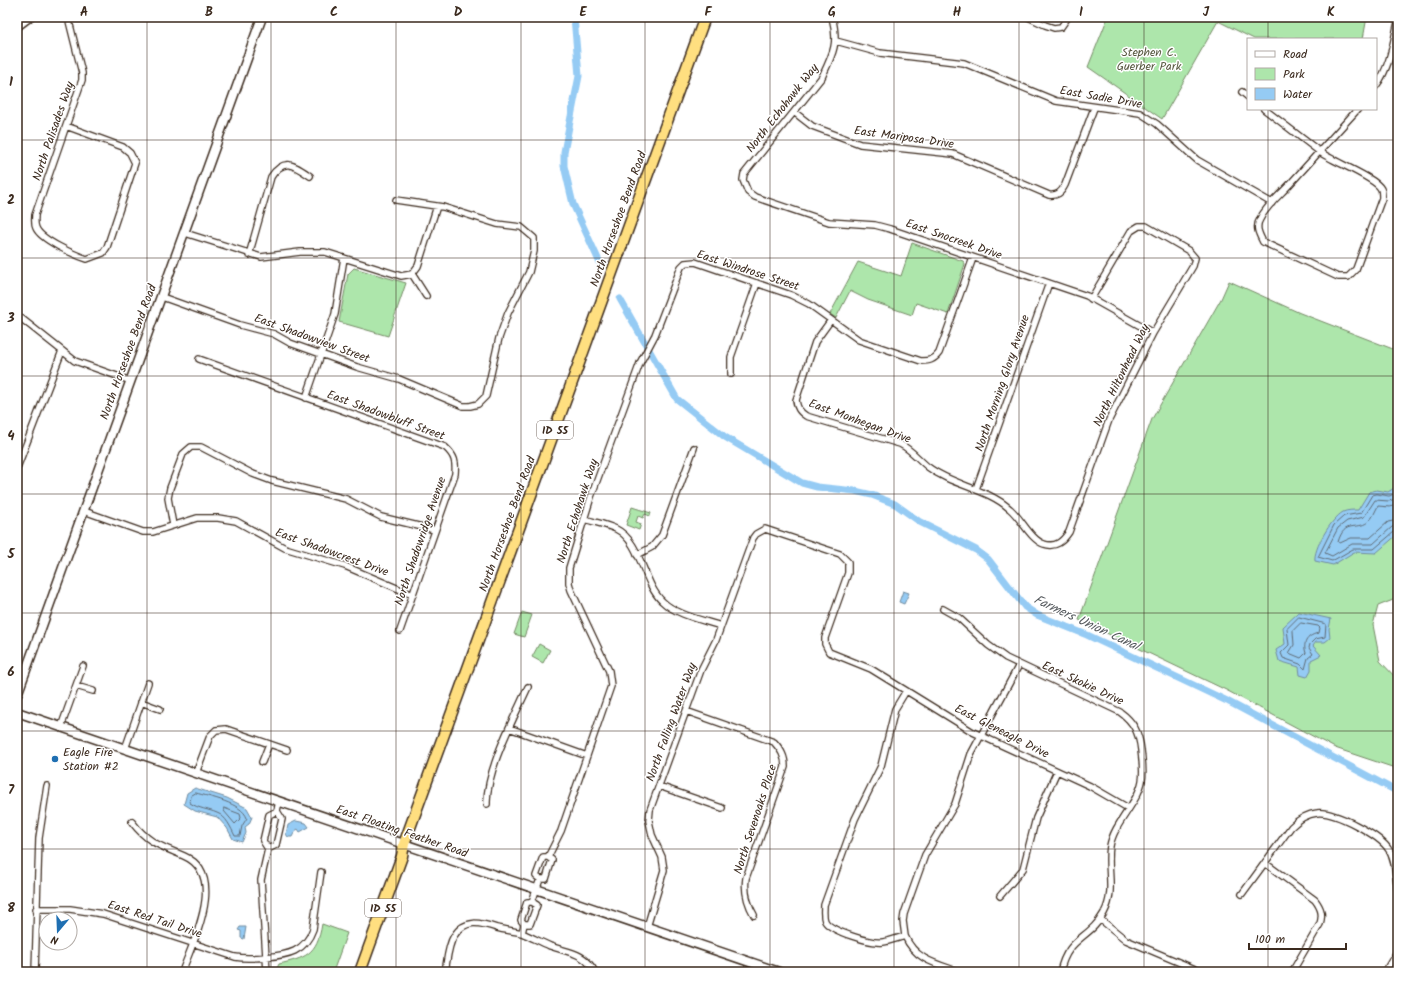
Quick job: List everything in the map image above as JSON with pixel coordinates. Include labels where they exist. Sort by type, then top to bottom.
[{"type":"highway","name":"North Horseshoe Bend Road","points":[[360,972],[402,856],[404,844],[706,17]]},
{"type":"street","points":[[17,26],[29,17]]},
{"type":"street","name":"North Palisades Way","points":[[66,126],[123,148],[133,158],[134,163],[133,171],[107,247],[103,253],[87,259],[80,257],[45,238],[36,228],[35,215],[82,80],[82,73],[68,17]]},
{"type":"street","name":"North Horseshoe Bend Road","points":[[18,692],[262,17]]},
{"type":"street","name":"North Echohawk Way","points":[[744,186],[742,180],[744,174],[822,77],[831,61],[836,41],[832,17]]},
{"type":"street","points":[[1028,17],[1054,28],[1061,26],[1068,17]]},
{"type":"street","points":[[1377,84],[1391,53],[1398,22]]},
{"type":"street","name":"East Sadie Drive","points":[[836,41],[880,53],[964,62],[1056,101],[1094,108],[1140,113],[1157,124],[1197,160],[1272,203]]},
{"type":"street","points":[[1242,92],[1247,96]]},
{"type":"street","name":"East Mariposa Drive","points":[[794,112],[812,126],[860,144],[953,154],[1049,195],[1059,194],[1066,186],[1094,108]]},
{"type":"street","points":[[1265,110],[1320,152],[1328,158],[1375,182],[1381,189],[1382,198],[1356,269],[1348,277],[1338,277],[1263,242],[1259,235],[1257,226],[1260,218],[1272,203],[1320,152],[1357,110]]},
{"type":"street","points":[[249,255],[265,197],[276,170],[289,164],[295,166],[310,176]]},
{"type":"street","name":"East Snocreek Drive","points":[[744,186],[754,197],[829,222],[883,227],[1049,283],[1091,299],[1153,333]]},
{"type":"street","points":[[184,233],[249,255],[260,257],[300,252],[325,252],[401,276],[412,274],[418,266],[437,206],[396,200]]},
{"type":"street","name":"East Shadowview Street","points":[[162,297],[240,325],[274,334],[290,343],[321,355],[399,379],[463,406],[478,404],[486,396],[499,338],[508,313],[529,272],[534,251],[534,238],[521,227],[498,224],[437,206]]},
{"type":"street","name":"North Hiltonhead Way","points":[[1053,545],[1062,542],[1069,532],[1109,420],[1153,333],[1193,266],[1195,258],[1189,251],[1146,226],[1139,226],[1131,231],[1091,299]]},
{"type":"street","points":[[306,398],[335,314],[344,258]]},
{"type":"street","name":"East Windrose Street","points":[[684,263],[695,262],[801,300],[858,340],[921,361],[932,360],[939,353],[973,258]]},
{"type":"street","name":"North Echohawk Way","points":[[548,857],[560,830],[587,756],[609,693],[611,678],[607,665],[569,583],[569,568],[584,519],[637,370],[651,343],[678,271],[684,263]]},
{"type":"street","points":[[412,274],[426,296]]},
{"type":"street","points":[[731,374],[731,357],[757,283]]},
{"type":"street","name":"North Morning Glory Avenue","points":[[976,489],[1049,283]]},
{"type":"street","points":[[17,315],[30,323],[62,351],[82,364],[130,381]]},
{"type":"street","name":"East Monhegan Drive","points":[[831,320],[815,342],[796,400],[797,407],[806,416],[900,444],[910,450],[928,468],[995,498],[1011,509],[1038,541],[1053,545]]},
{"type":"street","points":[[17,468],[62,351]]},
{"type":"street","name":"East Shadowbluff Street","points":[[199,359],[445,447],[455,457]]},
{"type":"street","points":[[173,525],[168,498],[170,488],[183,454],[191,448],[201,447],[253,474],[272,481],[346,499],[381,517],[436,530]]},
{"type":"street","points":[[637,555],[652,547],[662,535],[694,448]]},
{"type":"street","name":"North Shadowridge Avenue","points":[[400,630],[455,474],[455,457]]},
{"type":"street","name":"East Shadowcrest Drive","points":[[84,511],[143,532],[153,532],[198,518],[218,518],[236,521],[285,548],[345,566],[413,595]]},
{"type":"street","points":[[584,519],[616,529],[623,533],[637,555],[654,591],[664,603],[677,610],[721,626]]},
{"type":"street","name":"North Falling Water Way","points":[[647,927],[664,870],[662,857],[652,835],[649,821],[650,810],[701,670],[716,640],[753,538],[760,530],[771,529],[840,554],[848,562],[848,573],[825,638],[826,648]]},
{"type":"street","name":"East Skokie Drive","points":[[943,609],[959,618],[994,649],[1019,665],[1120,712],[1134,725],[1139,738],[1143,769],[1142,781],[1128,808]]},
{"type":"street","name":"East Gleneagle Drive","points":[[826,648],[833,654],[871,669],[980,735],[1090,786],[1128,808]]},
{"type":"street","points":[[960,972],[923,959],[912,949],[905,936],[903,921],[904,914],[922,862],[955,804],[971,754],[1019,665]]},
{"type":"street","points":[[61,727],[83,666]]},
{"type":"street","points":[[125,749],[148,683]]},
{"type":"street","points":[[76,686],[93,691]]},
{"type":"street","points":[[487,804],[488,787],[509,728],[528,687]]},
{"type":"street","points":[[905,936],[883,942],[876,942],[835,930],[825,921],[823,914],[824,905],[854,819],[878,773],[892,716],[906,691]]},
{"type":"street","points":[[141,702],[160,709]]},
{"type":"street","name":"North Sevenoaks Place","points":[[686,711],[774,742],[782,753],[785,767],[745,884],[747,901],[754,915]]},
{"type":"street","name":"East Floating Feather Road","points":[[17,712],[779,972]]},
{"type":"street","points":[[509,728],[587,756]]},
{"type":"street","points":[[196,773],[210,736],[216,730],[226,729],[287,750]]},
{"type":"street","points":[[262,762],[269,744]]},
{"type":"street","points":[[1000,896],[1023,869],[1036,818],[1057,771]]},
{"type":"street","points":[[35,972],[39,838],[47,786]]},
{"type":"street","points":[[659,786],[722,808]]},
{"type":"street","points":[[268,849],[276,845],[282,819],[277,811],[279,801]]},
{"type":"street","points":[[1060,972],[1066,952],[1073,943],[1091,930],[1107,907],[1110,894],[1110,846],[1128,808]]},
{"type":"street","points":[[267,972],[261,880],[268,849],[263,841],[269,815],[277,811]]},
{"type":"street","points":[[1242,894],[1291,827],[1298,820],[1318,812],[1335,815],[1382,842],[1389,850],[1393,860],[1398,892]]},
{"type":"street","points":[[132,822],[140,833],[152,842],[194,862],[204,877],[206,886],[206,900],[182,972]]},
{"type":"street","name":"North Echohawk Way","points":[[543,857],[548,857],[552,860],[546,879],[540,879],[536,876],[543,857]]},
{"type":"street","points":[[1264,863],[1315,900],[1320,907],[1322,916],[1320,924],[1292,972]]},
{"type":"street","name":"East Red Tail Drive","points":[[36,909],[70,909],[103,914],[245,959],[292,954],[305,944],[313,929],[321,872]]},
{"type":"street","name":"North Echohawk Way","points":[[532,902],[540,879]]},
{"type":"street","points":[[522,933],[524,924],[521,920],[527,902],[532,902],[537,905],[530,924],[524,924]]},
{"type":"street","points":[[1100,919],[1126,940],[1202,972]]},
{"type":"street","points":[[445,972],[453,937],[463,926],[471,923],[484,923],[498,928],[522,933],[549,946],[579,954],[589,962],[595,972]]},
{"type":"street","points":[[1385,972],[1398,950]]},
{"type":"green space","name":"Stephen C. Guerber Park","points":[[1108,17],[1367,17],[1363,38],[1252,38],[1218,21],[1162,119],[1088,67]]},
{"type":"green space","points":[[912,243],[963,261],[965,264],[948,314],[916,303],[912,315],[868,300],[850,291],[836,318],[830,314],[858,262],[901,276]]},
{"type":"green space","points":[[354,268],[406,283],[388,336],[339,322],[348,274]]},
{"type":"green space","points":[[1229,281],[1300,313],[1398,351],[1398,598],[1378,606],[1373,625],[1380,661],[1398,680],[1398,769],[1335,748],[1226,690],[1079,620],[1152,419],[1221,299]]},
{"type":"green space","points":[[632,507],[651,513],[650,516],[645,514],[643,518],[638,516],[636,522],[641,524],[639,530],[626,525]]},
{"type":"green space","points":[[522,612],[532,615],[524,637],[514,634]]},
{"type":"green space","points":[[539,644],[550,650],[543,663],[532,657]]},
{"type":"green space","points":[[322,924],[347,933],[333,972],[275,972],[279,964],[303,957],[313,949],[320,934]]},
{"type":"water","points":[[1394,488],[1398,489],[1398,534],[1376,553],[1354,552],[1333,565],[1315,561],[1315,556],[1320,542],[1328,527],[1338,516],[1346,511],[1358,510],[1369,492],[1377,490],[1388,492]]},
{"type":"water","points":[[903,591],[909,593],[904,604],[899,602]]},
{"type":"water","points":[[1299,612],[1331,619],[1329,629],[1330,638],[1325,642],[1316,642],[1313,646],[1321,655],[1311,660],[1311,670],[1307,677],[1300,675],[1299,667],[1279,661],[1276,650],[1285,644],[1283,627]]},
{"type":"water","points":[[195,788],[227,798],[247,808],[252,817],[249,824],[245,827],[246,833],[242,842],[233,839],[227,828],[217,817],[195,811],[184,804],[187,793]]},
{"type":"water","points":[[296,821],[306,823],[309,827],[300,832],[298,829],[292,837],[288,837],[286,834],[288,825]]},
{"type":"water","points":[[240,927],[246,927],[244,939],[241,938],[241,931],[238,930]]},
{"type":"waterway","name":"Farmers Union Canal","points":[[574,17],[579,76],[564,152],[564,166],[573,204],[599,261]]},
{"type":"waterway","name":"Farmers Union Canal","points":[[620,299],[677,399],[725,437],[802,483],[817,487],[855,491],[872,495],[895,504],[920,522],[976,550],[988,559],[1025,607],[1037,615],[1087,635],[1227,701],[1398,792]]},
{"type":"place","name":"Eagle Fire Station #2","points":[[55,759]]}]
